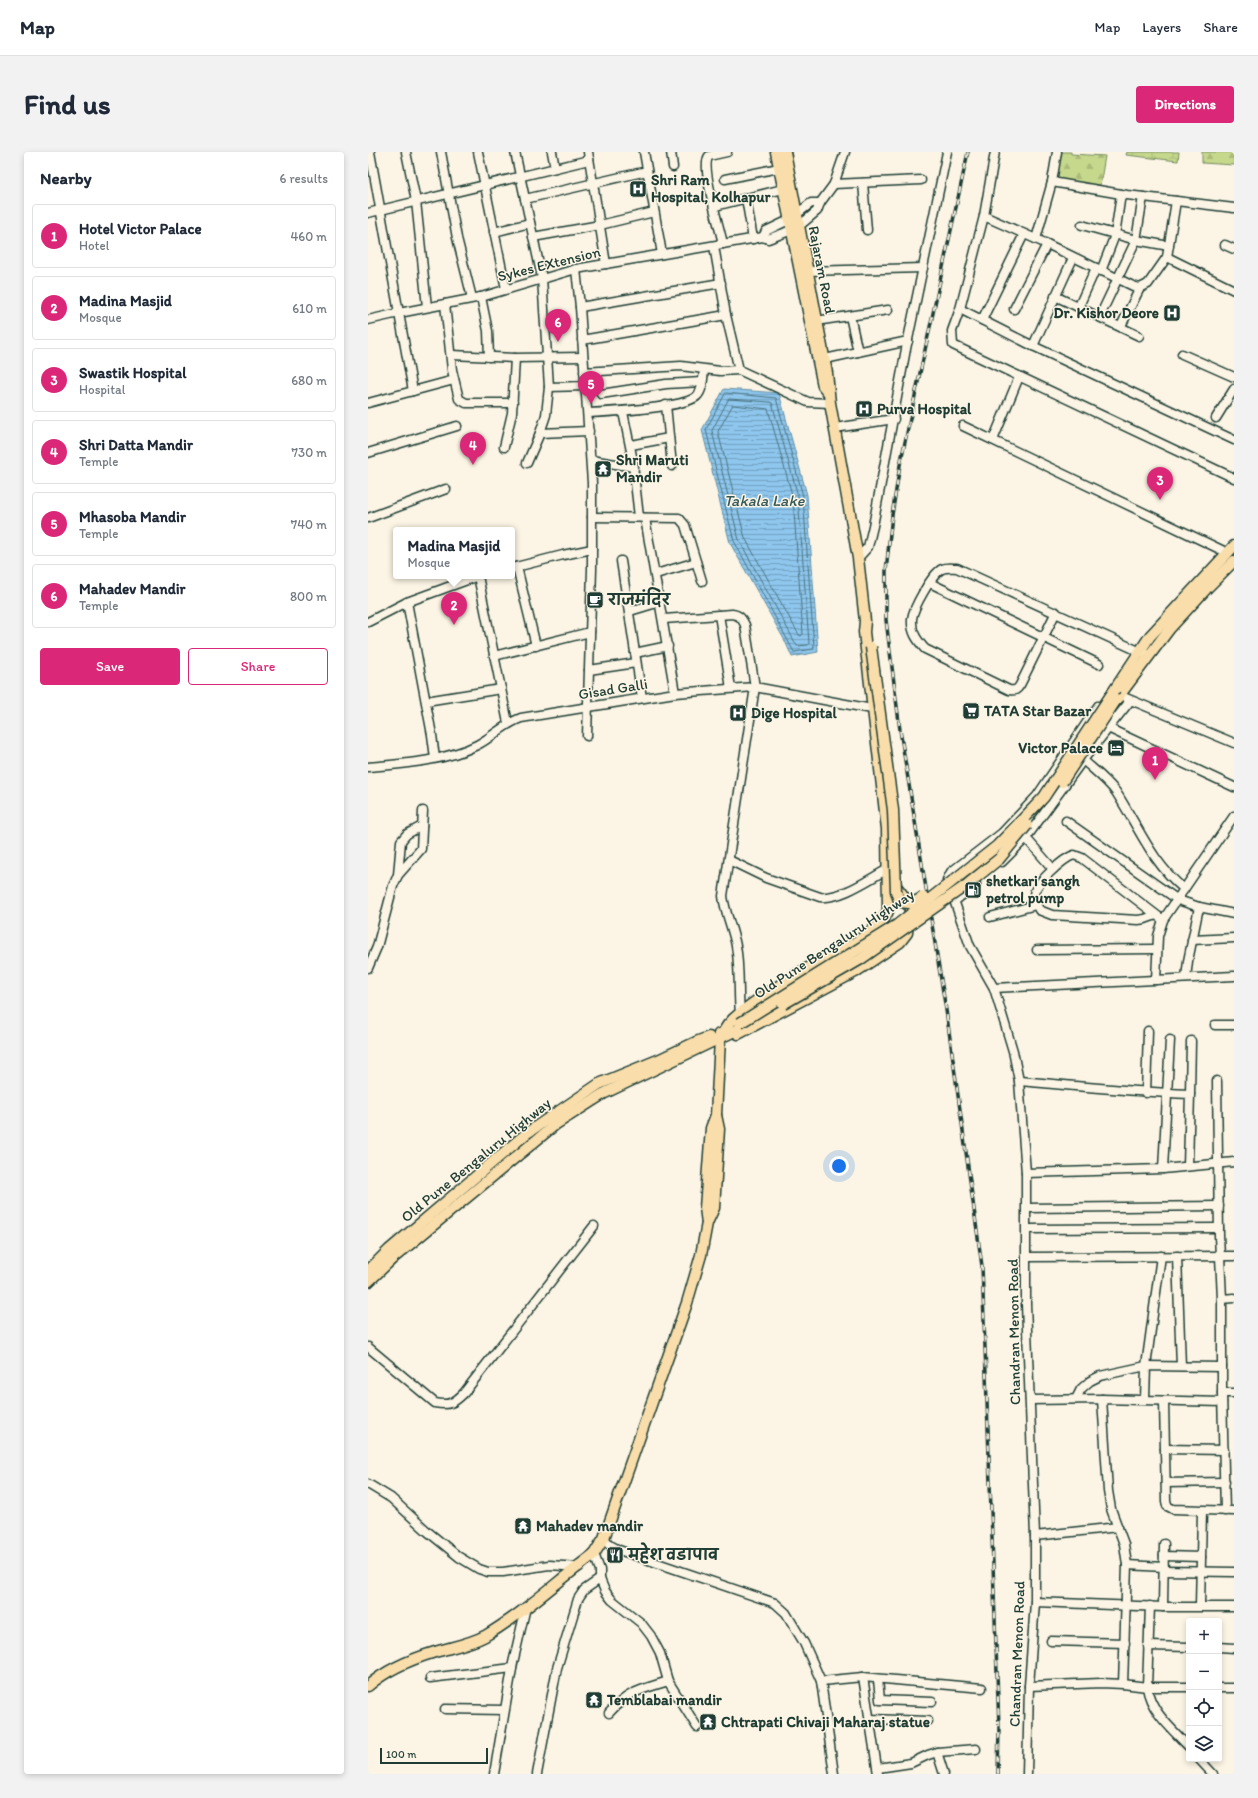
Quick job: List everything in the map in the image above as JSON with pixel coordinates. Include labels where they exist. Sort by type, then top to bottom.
[{"type":"main road","points":[[776,152],[782,189],[794,223]]},
{"type":"main road","name":"Rajaram Road","points":[[784,152],[794,223],[823,386],[829,398]]},
{"type":"main road","name":"Rajaram Road","points":[[794,223],[825,359],[829,384],[829,398],[858,558],[865,622]]},
{"type":"main road","name":"Old Pune Bengaluru Highway","points":[[1144,654],[1150,636],[1231,550]]},
{"type":"main road","name":"Old Pune Bengaluru Highway","points":[[741,1021],[872,952],[968,884],[998,859],[1048,802],[1144,654],[1234,561]]},
{"type":"main road","points":[[865,622],[869,632],[893,810],[896,891],[900,901],[911,904],[936,890],[946,888]]},
{"type":"main road","points":[[741,1021],[764,995],[848,947],[881,924],[886,918],[888,911],[887,829],[872,709],[864,632],[865,622]]},
{"type":"main road","name":"Old Pune Bengaluru Highway","points":[[368,1282],[392,1258],[556,1124],[603,1094],[722,1035],[741,1021],[896,924],[946,888],[997,846],[1044,797],[1117,695]]},
{"type":"main road","points":[[368,1686],[376,1678],[397,1667],[435,1652],[453,1648],[484,1636],[526,1607],[594,1554],[604,1538],[687,1303],[701,1255],[707,1223],[705,1208],[711,1128],[716,1115],[722,1035],[735,1036],[855,972],[900,942],[907,933],[910,909],[898,886],[888,873]]},
{"type":"main road","name":"Old Pune Bengaluru Highway","points":[[368,1271],[389,1250],[527,1133],[599,1084],[658,1060],[696,1042],[722,1035]]},
{"type":"street","points":[[370,152],[382,210],[413,391]]},
{"type":"street","points":[[406,152],[416,201],[427,307]]},
{"type":"street","points":[[441,152],[448,194],[472,298]]},
{"type":"street","points":[[478,152],[506,289]]},
{"type":"street","points":[[515,152],[542,278],[549,387],[546,415],[527,463]]},
{"type":"street","points":[[552,152],[555,168]]},
{"type":"street","points":[[644,152],[662,254]]},
{"type":"street","points":[[671,152],[673,167]]},
{"type":"street","points":[[723,244],[715,206],[707,179],[706,162],[709,156],[727,152]]},
{"type":"street","points":[[794,223],[817,211],[820,203],[834,184],[845,152]]},
{"type":"street","points":[[858,558],[868,546],[947,152]]},
{"type":"street","points":[[995,152],[984,216],[960,309],[952,331],[953,344],[1234,478]]},
{"type":"street","points":[[1036,238],[1052,182],[1057,152]]},
{"type":"street","points":[[368,213],[555,168],[588,156],[606,264]]},
{"type":"street","points":[[725,179],[779,168]]},
{"type":"street","points":[[525,199],[647,171]]},
{"type":"street","points":[[834,184],[921,180]]},
{"type":"street","points":[[1052,182],[1121,194],[1234,208]]},
{"type":"street","points":[[863,183],[867,230]]},
{"type":"street","points":[[715,206],[782,189]]},
{"type":"street","points":[[1079,306],[1115,234],[1121,194]]},
{"type":"street","points":[[1100,316],[1116,279],[1136,240],[1142,197]]},
{"type":"street","points":[[746,198],[754,239]]},
{"type":"street","points":[[1121,326],[1140,288],[1148,284],[1167,256],[1176,201]]},
{"type":"street","points":[[794,223],[811,204],[820,203]]},
{"type":"street","points":[[533,238],[600,225],[654,212]]},
{"type":"street","points":[[984,216],[1036,238],[1116,279],[1140,288]]},
{"type":"street","points":[[494,232],[530,223]]},
{"type":"street","name":"Sykes EXtension","points":[[368,320],[399,312],[480,297],[576,269],[763,237],[768,239],[794,223]]},
{"type":"street","points":[[1082,225],[1136,240],[1169,246]]},
{"type":"street","points":[[982,320],[1024,234]]},
{"type":"street","points":[[1014,309],[1047,244]]},
{"type":"street","points":[[1225,245],[1234,249]]},
{"type":"street","points":[[714,246],[726,315],[739,370]]},
{"type":"street","points":[[1167,256],[1234,290]]},
{"type":"street","points":[[1033,346],[1073,258]]},
{"type":"street","points":[[806,271],[923,268]]},
{"type":"street","points":[[576,269],[591,460],[592,549],[587,736]]},
{"type":"street","points":[[580,307],[721,283]]},
{"type":"street","points":[[1056,296],[1139,336]]},
{"type":"street","points":[[480,297],[488,330],[489,357]]},
{"type":"street","points":[[445,304],[454,380],[457,395],[461,402],[513,403]]},
{"type":"street","points":[[960,309],[1033,346],[1234,440]]},
{"type":"street","points":[[816,321],[888,310]]},
{"type":"street","points":[[582,340],[726,315]]},
{"type":"street","points":[[850,316],[858,352]]},
{"type":"street","points":[[825,359],[908,341]]},
{"type":"street","points":[[1182,354],[1233,375]]},
{"type":"street","points":[[452,355],[515,358],[583,357]]},
{"type":"street","points":[[504,448],[513,403],[515,358]]},
{"type":"street","points":[[584,372],[682,366],[704,370],[739,370],[808,402],[829,398]]},
{"type":"street","points":[[588,413],[623,412],[692,400],[698,394],[704,370]]},
{"type":"street","points":[[993,440],[1019,376]]},
{"type":"street","points":[[368,403],[454,380]]},
{"type":"street","points":[[601,394],[666,384],[702,382]]},
{"type":"street","points":[[549,387],[586,386]]},
{"type":"street","points":[[1216,418],[1234,389]]},
{"type":"street","points":[[666,405],[672,466]]},
{"type":"street","points":[[623,412],[631,445],[642,517],[656,574],[675,693]]},
{"type":"street","points":[[835,428],[894,419]]},
{"type":"street","points":[[368,453],[457,426]]},
{"type":"street","points":[[963,426],[1231,550]]},
{"type":"street","points":[[540,433],[589,431]]},
{"type":"street","points":[[631,445],[669,438]]},
{"type":"street","points":[[591,460],[634,467]]},
{"type":"street","points":[[368,518],[446,489]]},
{"type":"street","points":[[592,517],[674,517],[682,520],[702,581]]},
{"type":"street","points":[[536,646],[515,567],[592,549]]},
{"type":"street","points":[[621,561],[630,611],[642,698]]},
{"type":"street","points":[[656,574],[696,562]]},
{"type":"street","points":[[1056,612],[1018,689],[1009,690],[925,649],[916,639],[912,619],[915,609],[934,576],[941,570],[948,567],[957,568],[1056,612],[1144,654]]},
{"type":"street","points":[[368,622],[408,602],[470,579]]},
{"type":"street","points":[[479,579],[508,723]]},
{"type":"street","points":[[930,583],[1099,664]]},
{"type":"street","points":[[408,602],[435,758]]},
{"type":"street","points":[[630,611],[660,602]]},
{"type":"street","points":[[719,615],[731,688]]},
{"type":"street","points":[[664,619],[737,615],[742,618],[745,625],[756,687],[723,896],[724,908],[732,929],[736,947],[741,1021]]},
{"type":"street","points":[[494,656],[590,632]]},
{"type":"street","points":[[635,653],[668,646]]},
{"type":"street","points":[[589,670],[636,663]]},
{"type":"street","name":"Gisad Galli","points":[[369,766],[435,758],[476,746],[490,738],[508,723],[534,716],[675,693],[756,687],[872,709]]},
{"type":"street","points":[[426,702],[501,689]]},
{"type":"street","name":"Chandran Menon Road","points":[[1027,1774],[1029,1686],[1035,1602],[1035,1536],[1026,1304],[1026,1173],[1019,1082],[1013,1051],[994,988],[970,946],[947,880],[949,874],[1002,833],[1037,796],[1096,709],[1110,693],[1117,695]]},
{"type":"street","points":[[1117,695],[1234,744]]},
{"type":"street","points":[[955,901],[998,865],[1026,838],[1083,760],[1130,701]]},
{"type":"street","points":[[1108,728],[1234,787]]},
{"type":"street","points":[[1083,760],[1115,791],[1150,852],[1174,881],[1184,889]]},
{"type":"street","points":[[368,968],[377,947],[393,886],[398,875],[421,849],[423,811]]},
{"type":"street","points":[[1160,917],[1078,855],[1069,856],[1053,869],[1036,888],[1034,895],[1036,905],[1044,913],[1052,915],[1138,920],[1160,917],[1178,900],[1234,816]]},
{"type":"street","points":[[1066,821],[1178,900],[1199,907],[1234,914]]},
{"type":"street","points":[[398,875],[401,841],[407,834],[422,826]]},
{"type":"street","points":[[1026,838],[1053,869]]},
{"type":"street","points":[[729,860],[766,878],[820,897],[828,897],[841,893],[888,873]]},
{"type":"street","points":[[990,918],[1036,905]]},
{"type":"street","points":[[1186,978],[1199,907]]},
{"type":"street","points":[[1156,980],[1160,917]]},
{"type":"street","points":[[1192,940],[1234,938]]},
{"type":"street","points":[[1037,950],[1157,949]]},
{"type":"street","points":[[994,988],[1234,976]]},
{"type":"street","points":[[1215,1025],[1234,1025]]},
{"type":"street","points":[[1146,1093],[1148,1031]]},
{"type":"street","points":[[1163,1169],[1170,1040]]},
{"type":"street","points":[[1188,1166],[1192,1041]]},
{"type":"street","points":[[1164,1401],[1166,1501],[1169,1508],[1202,1511],[1230,1511],[1225,1482],[1222,1402],[1222,1299],[1219,1228],[1217,1081]]},
{"type":"street","points":[[1019,1082],[1146,1093],[1190,1094]]},
{"type":"street","points":[[1026,1173],[1163,1169],[1234,1162]]},
{"type":"street","points":[[1027,1208],[1219,1206]]},
{"type":"street","points":[[368,1347],[435,1403],[444,1405],[450,1404],[464,1393],[594,1226]]},
{"type":"street","points":[[1027,1229],[1219,1228]]},
{"type":"street","points":[[1145,1399],[1146,1366],[1161,1256]]},
{"type":"street","points":[[1177,1256],[1182,1366]]},
{"type":"street","points":[[1027,1257],[1234,1256]]},
{"type":"street","points":[[1222,1299],[1234,1298]]},
{"type":"street","points":[[1076,1399],[1081,1389],[1095,1379],[1146,1366],[1222,1367]]},
{"type":"street","points":[[1222,1393],[1234,1394]]},
{"type":"street","points":[[1102,1399],[1108,1491],[1124,1544],[1127,1565],[1126,1643],[1123,1684]]},
{"type":"street","points":[[1030,1400],[1145,1399],[1164,1401],[1222,1402]]},
{"type":"street","points":[[1165,1449],[1224,1450]]},
{"type":"street","points":[[1166,1483],[1225,1482]]},
{"type":"street","points":[[368,1484],[390,1498],[459,1557],[479,1569],[488,1572],[503,1572],[549,1565],[582,1564]]},
{"type":"street","points":[[1200,1606],[1202,1511]]},
{"type":"street","points":[[1035,1536],[1118,1527]]},
{"type":"street","points":[[604,1538],[610,1545],[619,1550],[775,1603],[786,1613],[804,1643],[822,1681],[834,1774]]},
{"type":"street","points":[[1163,1607],[1164,1544]]},
{"type":"street","points":[[594,1554],[600,1570],[600,1579],[605,1591],[612,1600],[641,1623],[651,1636],[660,1653],[668,1681],[697,1728]]},
{"type":"street","points":[[1164,1556],[1201,1557]]},
{"type":"street","points":[[1127,1565],[1201,1572],[1234,1572]]},
{"type":"street","points":[[537,1774],[557,1668],[578,1599],[584,1590],[600,1579]]},
{"type":"street","points":[[1035,1602],[1163,1607],[1234,1607]]},
{"type":"street","points":[[1150,1606],[1146,1687],[1148,1697],[1154,1707],[1186,1744]]},
{"type":"street","points":[[494,1774],[512,1668],[526,1607]]},
{"type":"street","points":[[1051,1641],[1126,1643]]},
{"type":"street","points":[[1148,1646],[1186,1647]]},
{"type":"street","points":[[1222,1647],[1234,1648]]},
{"type":"street","points":[[430,1678],[512,1668]]},
{"type":"street","points":[[822,1681],[862,1677],[982,1688]]},
{"type":"street","points":[[862,1677],[878,1771],[911,1763],[938,1752],[976,1749]]},
{"type":"street","points":[[878,1679],[880,1700],[932,1702]]},
{"type":"street","points":[[609,1713],[621,1700],[630,1694],[668,1681]]},
{"type":"street","points":[[1029,1686],[1069,1683],[1123,1684],[1146,1687],[1186,1687]]},
{"type":"street","points":[[1222,1688],[1234,1688]]},
{"type":"street","points":[[445,1709],[504,1710]]},
{"type":"street","points":[[870,1720],[928,1721]]},
{"type":"street","points":[[938,1752],[944,1774]]},
{"type":"street","points":[[1202,1762],[1213,1774]]},
{"type":"green space","points":[[1061,152],[1105,156],[1100,186],[1057,179]]},
{"type":"green space","points":[[1127,152],[1179,152],[1178,161],[1126,155]]},
{"type":"green space","points":[[1202,152],[1234,152],[1234,165],[1202,163]]},
{"type":"water","name":"Takala Lake","points":[[724,389],[779,393],[807,495],[818,652],[792,657],[785,641],[730,543],[702,430]]},
{"type":"railway","points":[[968,152],[900,465],[892,515],[886,571],[886,620],[900,730],[946,1010],[982,1266],[999,1727],[998,1774]]},
{"type":"place","name":"Shri Ram Hospital, Kolhapur","points":[[638,189]]},
{"type":"place","name":"Dr. Kishor Deore","points":[[1172,313]]},
{"type":"place","name":"Mahadev Mandir","points":[[558,342]]},
{"type":"place","name":"Mhasoba Mandir","points":[[591,404]]},
{"type":"place","name":"Purva Hospital","points":[[864,409]]},
{"type":"place","name":"Shri Datta Mandir","points":[[473,465]]},
{"type":"place","name":"Shri Maruti Mandir","points":[[603,469]]},
{"type":"place","name":"Swastik Hospital","points":[[1160,500]]},
{"type":"place","name":"राजमंदिर","points":[[595,600]]},
{"type":"place","name":"Madina Masjid","points":[[454,625]]},
{"type":"place","name":"TATA Star Bazar","points":[[971,711]]},
{"type":"place","name":"Dige Hospital","points":[[738,713]]},
{"type":"place","name":"Victor Palace","points":[[1116,748]]},
{"type":"place","name":"Hotel Victor Palace","points":[[1155,780]]},
{"type":"place","name":"shetkari sangh petrol pump","points":[[973,890]]},
{"type":"place","name":"Mahadev mandir","points":[[523,1526]]},
{"type":"place","name":"महेश वडापाव","points":[[615,1555]]},
{"type":"place","name":"Temblabai mandir","points":[[594,1700]]},
{"type":"place","name":"Chtrapati Chivaji Maharaj statue","points":[[708,1722]]}]
